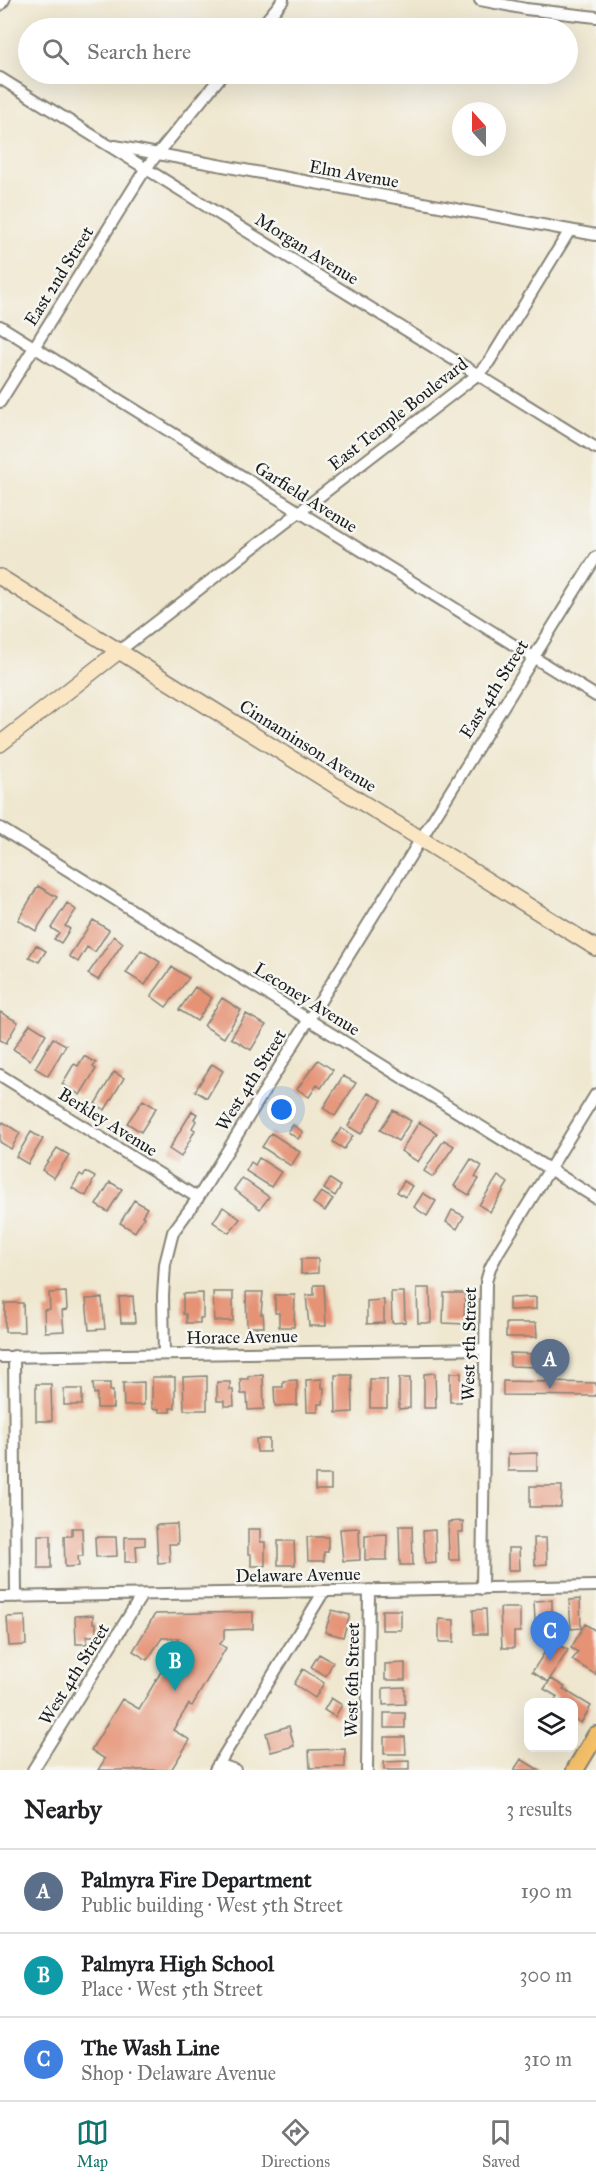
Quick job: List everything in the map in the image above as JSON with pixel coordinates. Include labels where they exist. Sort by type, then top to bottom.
[{"type":"main road","points":[[574,1770],[596,1735]]},
{"type":"street","points":[[0,5],[4,0]]},
{"type":"street","points":[[268,18],[283,0]]},
{"type":"street","points":[[480,0],[526,9],[596,17]]},
{"type":"street","name":"Morgan Avenue","points":[[0,78],[596,448]]},
{"type":"street","name":"East 2nd Street","points":[[0,402],[146,168],[215,84]]},
{"type":"street","name":"Elm Avenue","points":[[106,144],[596,235]]},
{"type":"street","name":"East Temple Boulevard","points":[[119,651],[477,375],[489,362],[570,230]]},
{"type":"street","name":"Garfield Avenue","points":[[0,326],[596,696]]},
{"type":"street","name":"East 4th Street","points":[[420,838],[596,557]]},
{"type":"street","name":"Cinnaminson Avenue","points":[[0,577],[596,948]]},
{"type":"street","points":[[0,744],[119,651]]},
{"type":"street","name":"Leconey Avenue","points":[[0,828],[596,1198]]},
{"type":"street","name":"West 4th Street","points":[[164,1354],[165,1264],[173,1232],[198,1198],[420,838]]},
{"type":"street","name":"Berkley Avenue","points":[[0,1075],[198,1198]]},
{"type":"street","name":"West 5th Street","points":[[482,1588],[486,1282],[490,1268],[596,1094]]},
{"type":"street","name":"Horace Avenue","points":[[0,1357],[484,1349]]},
{"type":"street","points":[[14,1356],[16,1597]]},
{"type":"street","name":"Delaware Avenue","points":[[0,1597],[596,1586]]},
{"type":"street","name":"West 6th Street","points":[[367,1770],[369,1590]]},
{"type":"street","points":[[235,1770],[216,1767],[324,1591]]},
{"type":"street","name":"West 4th Street","points":[[33,1770],[142,1595]]},
{"type":"building","points":[[38,886],[57,897],[36,931],[18,920]]},
{"type":"building","points":[[67,903],[76,910],[65,926],[70,929],[61,943],[54,939],[59,933],[51,928]]},
{"type":"building","points":[[93,920],[109,930],[95,952],[87,947],[78,962],[69,956]]},
{"type":"building","points":[[114,936],[123,943],[98,980],[88,974]]},
{"type":"building","points":[[36,945],[46,951],[39,962],[29,957]]},
{"type":"building","points":[[141,950],[160,962],[145,985],[126,973]]},
{"type":"building","points":[[172,967],[189,978],[166,1007],[151,996]]},
{"type":"building","points":[[195,987],[212,998],[197,1021],[179,1010]]},
{"type":"building","points":[[222,998],[241,1010],[224,1038],[204,1026]]},
{"type":"building","points":[[0,1012],[18,1022],[6,1043],[0,1040]]},
{"type":"building","points":[[246,1014],[266,1025],[251,1050],[231,1038]]},
{"type":"building","points":[[30,1024],[46,1034],[30,1060],[13,1049]]},
{"type":"building","points":[[53,1038],[66,1045],[48,1076],[35,1068]]},
{"type":"building","points":[[84,1056],[96,1063],[93,1067],[96,1069],[80,1095],[62,1084],[74,1064],[78,1066]]},
{"type":"building","points":[[318,1060],[333,1070],[321,1088],[317,1085],[309,1097],[297,1089]]},
{"type":"building","points":[[212,1064],[223,1071],[207,1098],[195,1091]]},
{"type":"building","points":[[114,1072],[124,1078],[105,1110],[95,1104]]},
{"type":"building","points":[[343,1076],[356,1083],[335,1116],[323,1108]]},
{"type":"building","points":[[368,1093],[382,1100],[361,1134],[348,1126]]},
{"type":"building","points":[[143,1100],[156,1108],[141,1132],[127,1123]]},
{"type":"building","points":[[393,1110],[411,1121],[398,1141],[380,1130]]},
{"type":"building","points":[[192,1111],[197,1114],[192,1128],[195,1130],[181,1157],[169,1149]]},
{"type":"building","points":[[3,1122],[20,1133],[11,1149],[0,1142],[0,1127]]},
{"type":"building","points":[[419,1122],[437,1133],[418,1162],[401,1151]]},
{"type":"building","points":[[293,1125],[303,1132],[298,1139],[288,1132]]},
{"type":"building","points":[[341,1128],[353,1136],[344,1149],[333,1142]]},
{"type":"building","points":[[31,1132],[43,1139],[28,1164],[16,1157]]},
{"type":"building","points":[[271,1133],[300,1152],[291,1166],[262,1147]]},
{"type":"building","points":[[444,1140],[454,1146],[433,1177],[424,1171]]},
{"type":"building","points":[[57,1148],[69,1155],[54,1178],[42,1170]]},
{"type":"building","points":[[259,1158],[281,1172],[271,1187],[246,1171],[251,1162],[255,1165]]},
{"type":"building","points":[[471,1159],[482,1166],[475,1177],[479,1179],[469,1195],[454,1186]]},
{"type":"building","points":[[86,1172],[95,1177],[86,1196],[72,1188],[80,1174],[83,1176]]},
{"type":"building","points":[[498,1176],[508,1183],[490,1212],[479,1205]]},
{"type":"building","points":[[242,1178],[269,1197],[260,1209],[234,1189]]},
{"type":"building","points":[[330,1179],[341,1186],[335,1196],[324,1189]]},
{"type":"building","points":[[404,1181],[412,1186],[405,1197],[397,1192]]},
{"type":"building","points":[[110,1182],[122,1189],[108,1212],[96,1205]]},
{"type":"building","points":[[321,1192],[333,1199],[325,1211],[313,1203]]},
{"type":"building","points":[[423,1193],[436,1201],[427,1216],[414,1207]]},
{"type":"building","points":[[134,1200],[147,1208],[135,1232],[120,1223]]},
{"type":"building","points":[[223,1207],[240,1219],[229,1233],[213,1222]]},
{"type":"building","points":[[452,1210],[464,1216],[457,1229],[446,1222]]},
{"type":"building","points":[[301,1259],[318,1259],[318,1273],[301,1274]]},
{"type":"building","points":[[314,1285],[324,1285],[326,1326],[309,1326],[306,1295],[314,1295]]},
{"type":"building","points":[[417,1288],[430,1288],[431,1323],[418,1323]]},
{"type":"building","points":[[66,1292],[67,1310],[62,1311],[64,1331],[45,1332],[44,1310],[50,1309],[49,1293]]},
{"type":"building","points":[[213,1292],[233,1292],[233,1321],[214,1321]]},
{"type":"building","points":[[246,1292],[263,1292],[261,1314],[263,1314],[264,1327],[247,1327]]},
{"type":"building","points":[[391,1292],[404,1292],[405,1322],[392,1323]]},
{"type":"building","points":[[203,1293],[203,1318],[200,1318],[200,1323],[186,1323],[186,1314],[183,1314],[183,1294]]},
{"type":"building","points":[[444,1293],[465,1293],[464,1324],[443,1323]]},
{"type":"building","points":[[275,1295],[295,1295],[294,1327],[279,1327],[279,1313],[275,1313]]},
{"type":"building","points":[[133,1296],[135,1323],[121,1323],[119,1297]]},
{"type":"building","points":[[536,1297],[536,1309],[509,1310],[509,1298]]},
{"type":"building","points":[[102,1298],[105,1329],[89,1330],[86,1299]]},
{"type":"building","points":[[384,1300],[384,1323],[367,1324],[367,1301]]},
{"type":"building","points":[[5,1303],[23,1303],[24,1332],[5,1332]]},
{"type":"building","points":[[506,1323],[536,1323],[537,1337],[506,1337]]},
{"type":"building","points":[[510,1353],[539,1354],[539,1367],[510,1366]]},
{"type":"building","points":[[435,1373],[436,1408],[424,1408],[424,1374]]},
{"type":"building","points":[[450,1373],[461,1373],[461,1402],[450,1402]]},
{"type":"building","points":[[263,1375],[264,1409],[248,1410],[247,1394],[241,1394],[240,1379]]},
{"type":"building","points":[[335,1375],[352,1375],[353,1412],[336,1413]]},
{"type":"building","points":[[207,1376],[207,1410],[184,1410],[183,1377]]},
{"type":"building","points":[[152,1377],[175,1377],[175,1408],[170,1408],[170,1412],[159,1412],[159,1409],[152,1408]]},
{"type":"building","points":[[399,1378],[410,1378],[410,1408],[399,1409]]},
{"type":"building","points":[[322,1379],[323,1404],[318,1404],[318,1412],[307,1412],[306,1380]]},
{"type":"building","points":[[370,1379],[387,1379],[387,1408],[370,1408]]},
{"type":"building","points":[[297,1380],[297,1405],[275,1406],[274,1387],[283,1387],[283,1381]]},
{"type":"building","points":[[503,1381],[596,1383],[596,1396],[503,1395]]},
{"type":"building","points":[[144,1382],[144,1405],[124,1406],[123,1383]]},
{"type":"building","points":[[217,1382],[230,1382],[234,1406],[224,1406],[224,1401],[217,1401]]},
{"type":"building","points":[[93,1383],[110,1383],[110,1391],[113,1391],[113,1408],[97,1408],[97,1393],[94,1394]]},
{"type":"building","points":[[36,1384],[51,1384],[52,1421],[36,1421]]},
{"type":"building","points":[[64,1389],[82,1389],[82,1405],[64,1405]]},
{"type":"building","points":[[256,1439],[269,1439],[269,1452],[257,1452]]},
{"type":"building","points":[[537,1453],[537,1471],[508,1471],[508,1454]]},
{"type":"building","points":[[315,1475],[331,1475],[331,1490],[315,1490]]},
{"type":"building","points":[[530,1486],[562,1486],[561,1507],[530,1507]]},
{"type":"building","points":[[463,1521],[463,1532],[458,1532],[459,1560],[449,1560],[448,1522]]},
{"type":"building","points":[[177,1524],[178,1544],[169,1544],[170,1562],[158,1563],[156,1525]]},
{"type":"building","points":[[399,1526],[412,1526],[413,1565],[400,1565]]},
{"type":"building","points":[[72,1528],[82,1528],[83,1556],[78,1556],[79,1566],[65,1567],[64,1536],[72,1536]]},
{"type":"building","points":[[359,1528],[360,1560],[343,1561],[340,1529]]},
{"type":"building","points":[[248,1529],[260,1529],[260,1542],[265,1542],[265,1566],[251,1566],[251,1554],[248,1554]]},
{"type":"building","points":[[435,1530],[436,1563],[425,1564],[423,1531]]},
{"type":"building","points":[[387,1534],[387,1560],[365,1560],[365,1535]]},
{"type":"building","points":[[38,1535],[51,1535],[51,1568],[38,1568]]},
{"type":"building","points":[[95,1537],[116,1537],[117,1556],[96,1557]]},
{"type":"building","points":[[125,1537],[145,1537],[145,1545],[136,1546],[137,1562],[125,1562]]},
{"type":"building","points":[[307,1537],[328,1537],[328,1552],[324,1552],[324,1561],[308,1561]]},
{"type":"building","points":[[534,1538],[546,1538],[547,1564],[535,1565]]},
{"type":"building","points":[[278,1541],[294,1541],[295,1565],[278,1565]]},
{"type":"building","points":[[508,1548],[519,1548],[520,1570],[508,1570]]},
{"type":"building","points":[[580,1599],[581,1628],[571,1629],[569,1600]]},
{"type":"building","points":[[552,1600],[552,1628],[542,1628],[542,1620],[535,1620],[534,1601]]},
{"type":"building","points":[[500,1608],[520,1608],[520,1632],[514,1632],[514,1648],[502,1648]]},
{"type":"building","points":[[486,1609],[487,1634],[474,1634],[473,1610]]},
{"type":"building","points":[[332,1610],[350,1615],[343,1637],[325,1632]]},
{"type":"building","points":[[382,1610],[401,1610],[401,1630],[382,1630]]},
{"type":"building","points":[[253,1612],[253,1629],[224,1630],[224,1639],[220,1644],[226,1648],[192,1706],[189,1704],[173,1730],[190,1740],[171,1770],[98,1770],[105,1759],[91,1750],[122,1699],[139,1709],[178,1643],[176,1642],[179,1638],[162,1638],[147,1660],[133,1651],[155,1614]]},
{"type":"building","points":[[93,1615],[93,1623],[96,1623],[96,1636],[87,1636],[87,1644],[76,1644],[75,1616]]},
{"type":"building","points":[[25,1616],[26,1645],[9,1646],[7,1617]]},
{"type":"building","points":[[439,1619],[454,1620],[454,1642],[439,1642]]},
{"type":"building","points":[[585,1624],[596,1631],[596,1675],[572,1660],[578,1652],[571,1648]]},
{"type":"building","points":[[552,1641],[568,1650],[548,1682],[532,1672]]},
{"type":"building","points":[[319,1654],[333,1662],[326,1676],[311,1667]]},
{"type":"building","points":[[405,1663],[405,1680],[385,1680],[385,1664]]},
{"type":"building","points":[[303,1669],[324,1683],[315,1698],[294,1684]]},
{"type":"building","points":[[551,1679],[578,1698],[557,1698],[544,1689]]},
{"type":"building","points":[[405,1687],[405,1704],[383,1705],[383,1688]]},
{"type":"building","points":[[331,1698],[342,1705],[335,1717],[324,1710]]},
{"type":"building","points":[[578,1698],[591,1706],[581,1723],[578,1721]]},
{"type":"building","points":[[384,1713],[405,1713],[405,1728],[384,1728]]},
{"type":"building","points":[[289,1726],[294,1746],[271,1752],[266,1733]]},
{"type":"building","points":[[384,1737],[405,1737],[406,1754],[384,1754]]},
{"type":"building","points":[[345,1749],[345,1767],[310,1768],[309,1750]]},
{"type":"building","points":[[521,1759],[539,1770],[514,1770]]},
{"type":"building","points":[[409,1761],[409,1770],[384,1770],[384,1762]]},
{"type":"place","name":"Palmyra Fire Department","points":[[550,1389]]},
{"type":"place","name":"The Wash Line","points":[[550,1661]]},
{"type":"place","name":"Palmyra High School","points":[[175,1691]]}]
